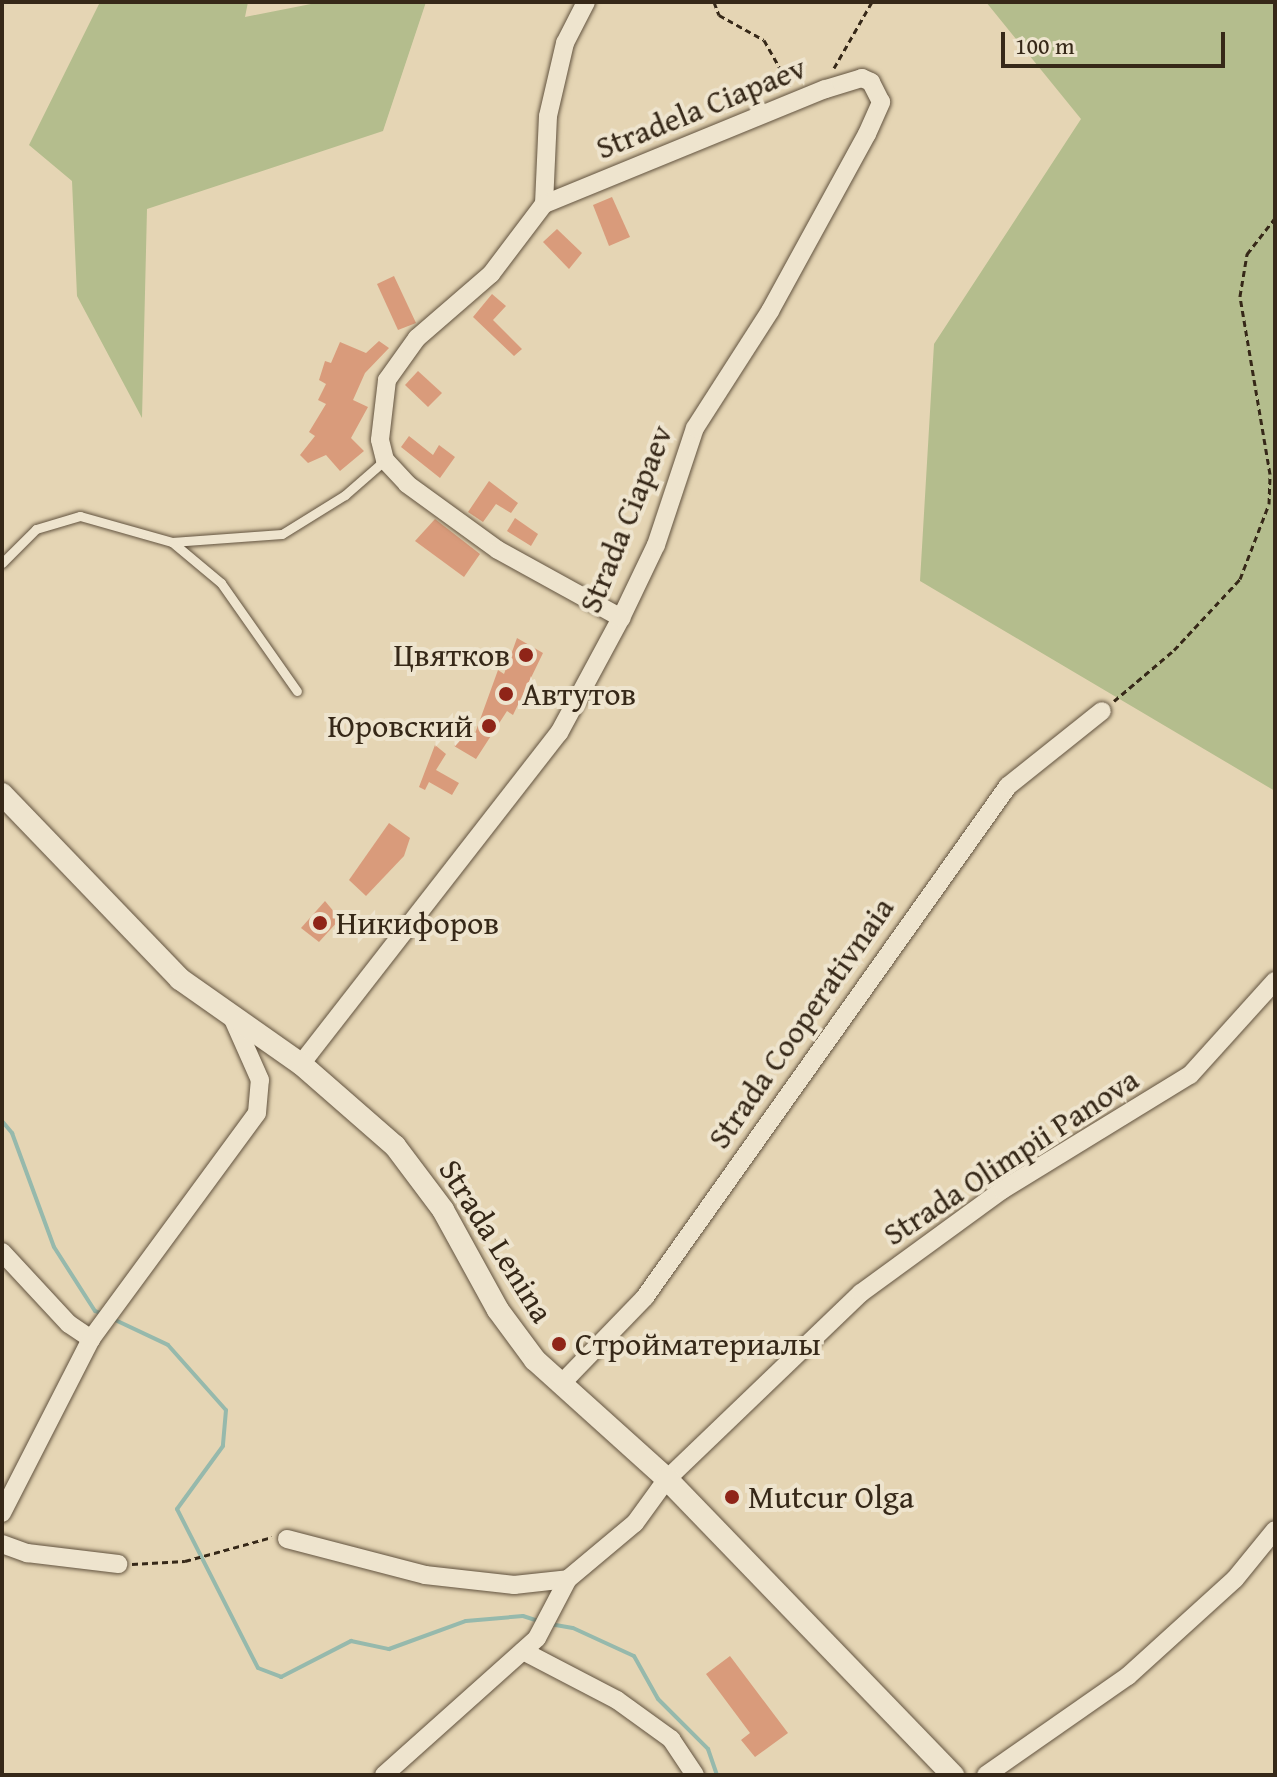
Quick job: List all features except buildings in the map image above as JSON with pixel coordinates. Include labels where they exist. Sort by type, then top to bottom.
[{"type":"street","name":"Stradela Ciapaev","points":[[586,2],[565,43],[548,116],[544,204],[825,89],[862,78],[878,89]]},
{"type":"street","name":"Strada Ciapaev","points":[[301,1064],[559,733],[656,545],[695,428],[770,311],[842,184],[881,102],[878,89]]},
{"type":"street","points":[[544,204],[491,274],[400,359],[387,380],[379,417],[385,460],[407,484],[498,550],[621,618]]},
{"type":"street","name":"Strada Cooperativnaia","points":[[563,1382],[645,1297],[1008,786],[1102,711]]},
{"type":"street","name":"Strada Lenina","points":[[2,794],[180,979],[301,1064],[395,1146],[424,1181],[505,1321],[535,1360],[563,1382],[667,1479],[953,1775]]},
{"type":"street","name":"Strada Olimpii Panova","points":[[384,1775],[537,1638],[568,1579],[635,1523],[667,1479],[861,1293],[1002,1190],[1190,1075],[1275,981]]},
{"type":"street","points":[[2,1513],[96,1333],[125,1287],[241,1141],[257,1113],[260,1080],[233,1019]]},
{"type":"street","points":[[2,1252],[69,1324],[96,1333]]},
{"type":"street","points":[[986,1775],[1128,1676],[1235,1579],[1275,1530]]},
{"type":"street","points":[[287,1539],[425,1575],[514,1585],[568,1579]]},
{"type":"street","points":[[2,1544],[27,1553],[118,1564]]},
{"type":"street","points":[[523,1651],[628,1707],[671,1739],[695,1775]]},
{"type":"lane","points":[[2,563],[36,529],[80,516],[172,542],[282,534],[345,495],[385,460]]},
{"type":"lane","points":[[172,542],[221,583],[297,691]]},
{"type":"path","points":[[714,2],[719,15],[764,40],[776,54],[796,100]]},
{"type":"path","points":[[825,89],[872,2]]},
{"type":"path","points":[[1102,711],[1218,606],[1240,579],[1269,504],[1270,474],[1245,350],[1240,296],[1247,254],[1275,218]]},
{"type":"path","points":[[118,1564],[185,1561],[264,1536],[287,1539]]},
{"type":"green space","points":[[100,2],[248,2],[245,17],[321,2],[426,2],[383,131],[147,209],[142,418],[77,296],[72,181],[29,145]]},
{"type":"green space","points":[[986,2],[1275,2],[1275,791],[920,581],[934,344],[1081,119]]},
{"type":"waterway","points":[[2,1121],[12,1133],[54,1247],[95,1311],[103,1314]]},
{"type":"waterway","points":[[111,1318],[168,1345],[226,1410],[223,1446],[177,1509],[258,1668],[281,1677],[351,1641],[389,1649],[466,1621],[523,1616],[541,1622]]},
{"type":"waterway","points":[[550,1624],[573,1628],[634,1656],[658,1699],[708,1749],[717,1775]]},
{"type":"place","name":"Цвятков","points":[[526,655]]},
{"type":"place","name":"Автутов","points":[[506,694]]},
{"type":"place","name":"Юровский","points":[[489,726]]},
{"type":"place","name":"Никифоров","points":[[320,923]]},
{"type":"place","name":"Стройматериалы","points":[[559,1344]]},
{"type":"place","name":"Mutcur Olga","points":[[732,1497]]}]
